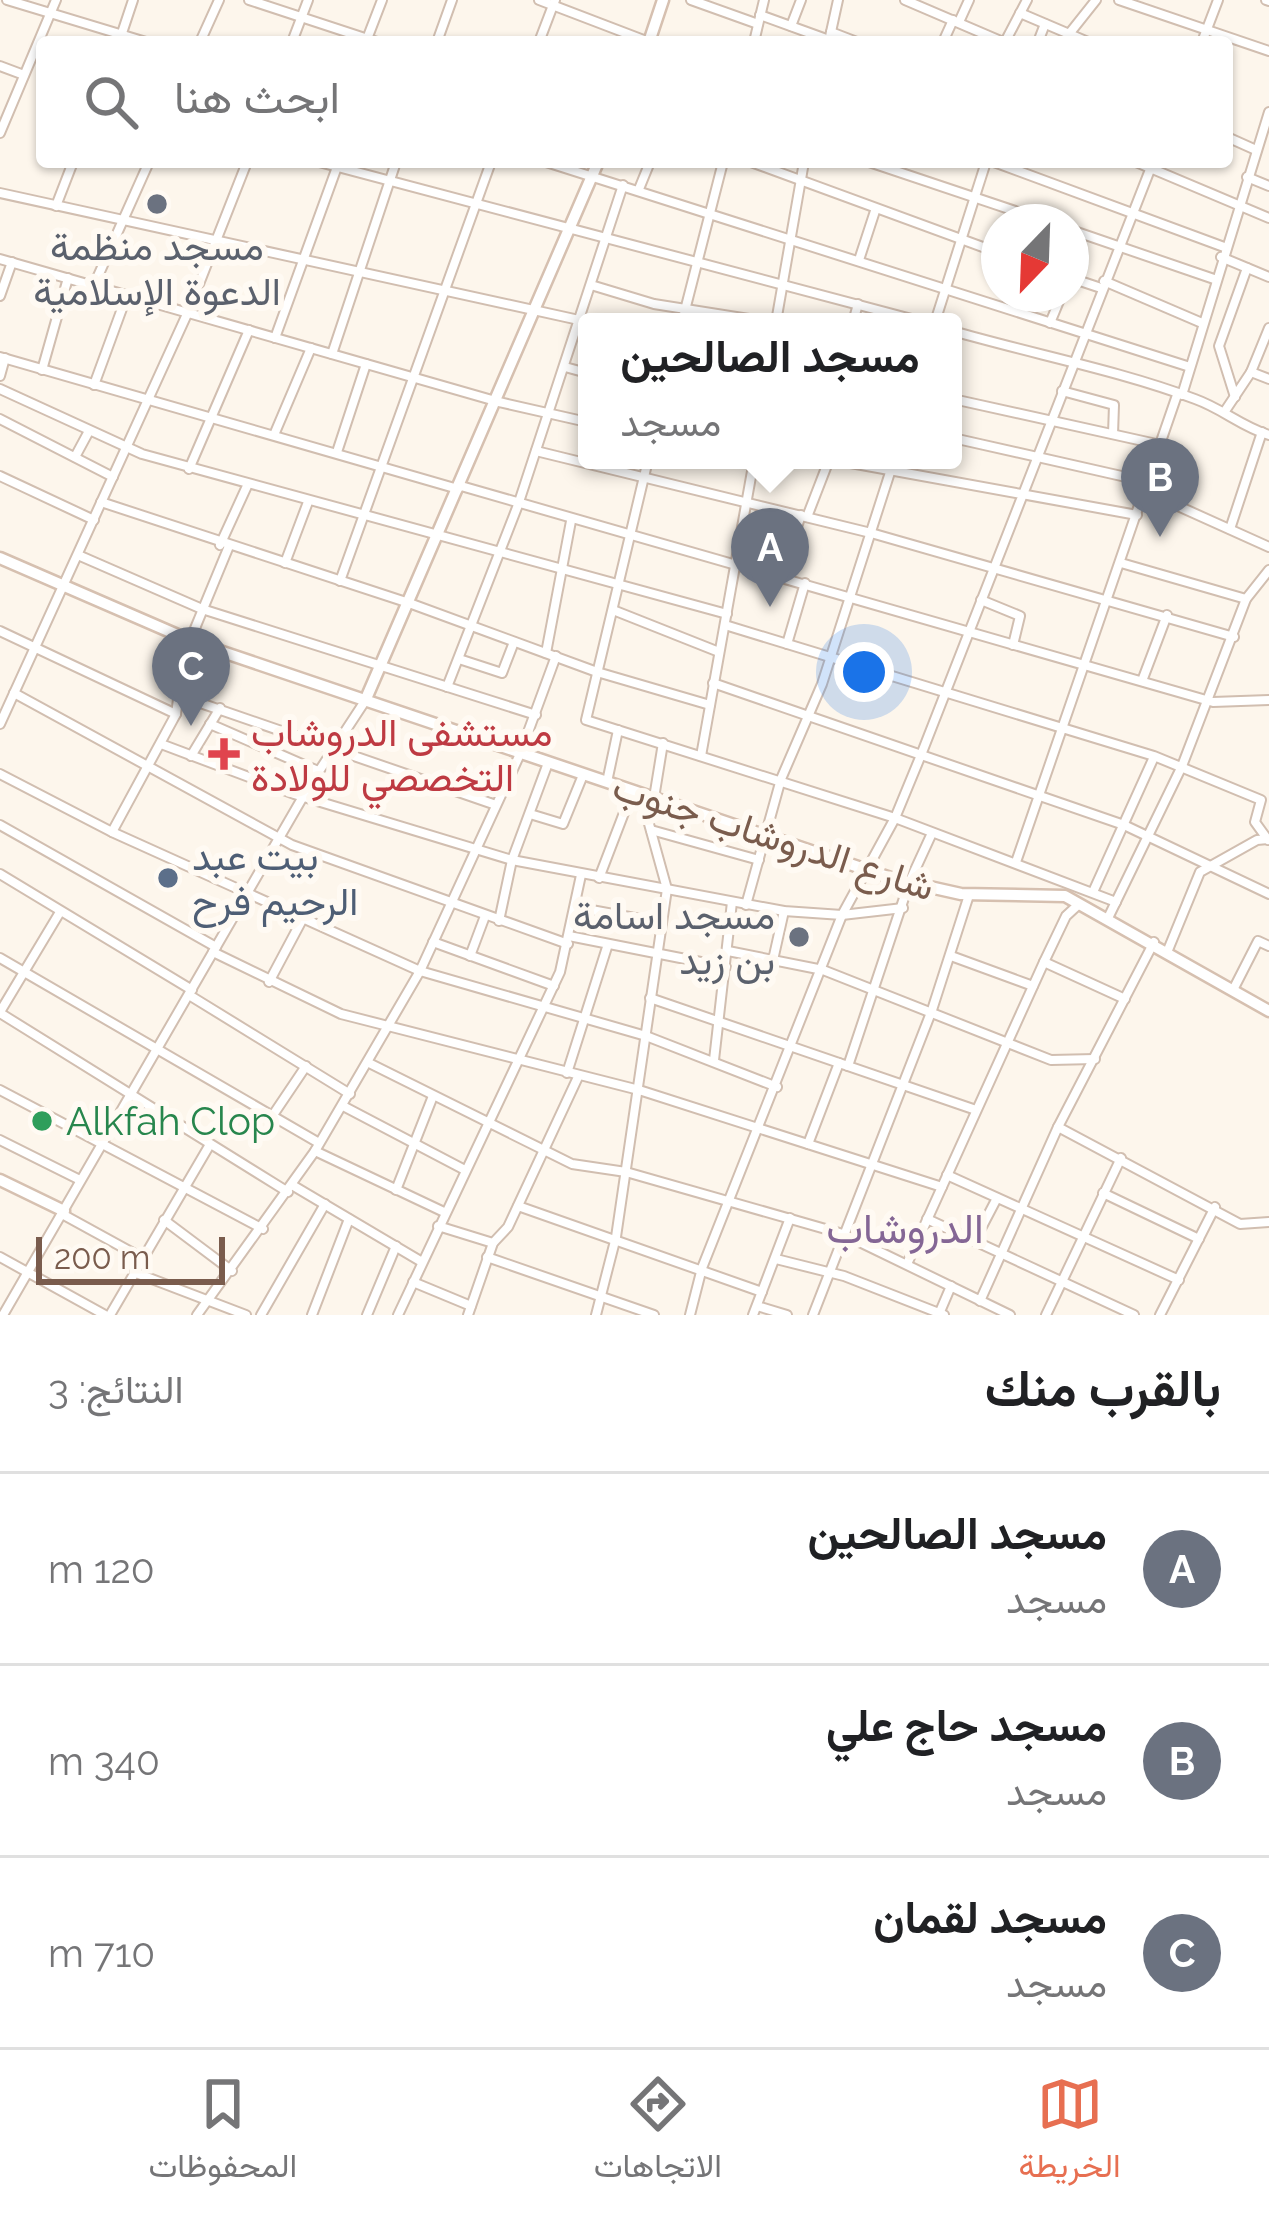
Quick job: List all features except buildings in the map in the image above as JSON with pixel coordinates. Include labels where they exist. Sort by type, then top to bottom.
[{"type":"street","points":[[7,0],[115,36]]},
{"type":"street","points":[[43,36],[56,0]]},
{"type":"street","points":[[122,36],[134,0]]},
{"type":"street","points":[[203,36],[219,0]]},
{"type":"street","points":[[249,0],[359,36]]},
{"type":"street","points":[[294,36],[308,0]]},
{"type":"street","points":[[373,36],[382,0]]},
{"type":"street","points":[[439,36],[452,0]]},
{"type":"street","points":[[539,0],[634,36]]},
{"type":"street","points":[[651,36],[663,0]]},
{"type":"street","points":[[692,0],[824,36]]},
{"type":"street","points":[[755,36],[764,0]]},
{"type":"street","points":[[791,26],[801,0]]},
{"type":"street","points":[[830,36],[838,0]]},
{"type":"street","points":[[905,0],[990,36]]},
{"type":"street","points":[[947,36],[969,0]]},
{"type":"street","points":[[1007,36],[1027,0]]},
{"type":"street","points":[[1070,34],[1096,0]]},
{"type":"street","points":[[1119,0],[1227,36]]},
{"type":"street","points":[[1205,36],[1218,0]]},
{"type":"street","points":[[541,36],[554,3]]},
{"type":"street","points":[[1020,13],[1074,36]]},
{"type":"street","points":[[1040,36],[1045,24]]},
{"type":"street","points":[[1233,38],[1269,51]]},
{"type":"street","points":[[1,130],[36,53]]},
{"type":"street","points":[[0,66],[24,75]]},
{"type":"street","points":[[1016,862],[1190,367],[1269,112]]},
{"type":"street","points":[[1233,140],[1256,150]]},
{"type":"street","points":[[56,206],[71,168]]},
{"type":"street","points":[[94,285],[146,168]]},
{"type":"street","points":[[0,724],[4,705],[14,693],[188,312],[245,168]]},
{"type":"street","points":[[275,338],[337,168]]},
{"type":"street","points":[[341,168],[890,313]]},
{"type":"street","points":[[332,354],[394,168]]},
{"type":"street","points":[[340,581],[386,467],[489,168]]},
{"type":"street","points":[[566,168],[1190,367]]},
{"type":"street","points":[[3,1315],[279,837],[365,701],[499,402],[595,168]]},
{"type":"street","points":[[639,189],[648,168]]},
{"type":"street","points":[[685,313],[721,168]]},
{"type":"street","points":[[766,168],[981,247]]},
{"type":"street","points":[[774,313],[803,168]]},
{"type":"street","points":[[902,168],[995,204]]},
{"type":"street","points":[[938,313],[974,197],[993,168]]},
{"type":"street","points":[[1011,168],[1134,210],[1269,277]]},
{"type":"street","points":[[690,1315],[702,1268],[842,915],[895,818],[1151,168]]},
{"type":"street","points":[[1158,168],[1269,218]]},
{"type":"street","points":[[1247,177],[1269,186]]},
{"type":"street","points":[[586,313],[623,184]]},
{"type":"street","points":[[0,193],[578,320]]},
{"type":"street","points":[[859,260],[875,211]]},
{"type":"street","points":[[1089,237],[1214,280]]},
{"type":"street","points":[[0,259],[499,402],[578,420]]},
{"type":"street","points":[[0,296],[12,262]]},
{"type":"street","points":[[1235,397],[1219,346],[1246,268]]},
{"type":"street","points":[[42,370],[68,278]]},
{"type":"street","points":[[1089,282],[1202,323]]},
{"type":"street","points":[[591,285],[712,313]]},
{"type":"street","points":[[94,385],[127,295]]},
{"type":"street","points":[[856,313],[858,304]]},
{"type":"street","points":[[1050,323],[1055,312]]},
{"type":"street","points":[[1225,411],[1251,372],[1269,329]]},
{"type":"street","points":[[189,469],[249,330]]},
{"type":"street","points":[[962,334],[1180,395],[1225,411],[1245,428],[1265,434],[1230,529]]},
{"type":"street","points":[[447,687],[578,336]]},
{"type":"street","points":[[274,435],[311,348]]},
{"type":"street","points":[[0,376],[3,357],[571,521],[782,575],[1207,700],[1269,700]]},
{"type":"street","points":[[337,452],[366,364]]},
{"type":"street","points":[[565,367],[578,371]]},
{"type":"street","points":[[1251,372],[1269,379]]},
{"type":"street","points":[[0,389],[127,448],[189,469],[620,584],[830,658],[1154,756],[1261,800],[1255,822],[1269,840]]},
{"type":"street","points":[[1062,392],[1114,405],[1112,434]]},
{"type":"street","points":[[962,401],[1161,445]]},
{"type":"street","points":[[0,419],[113,477]]},
{"type":"street","points":[[75,457],[89,431]]},
{"type":"street","points":[[962,440],[1148,482]]},
{"type":"street","points":[[536,451],[578,461]]},
{"type":"street","points":[[614,469],[871,532],[1234,637]]},
{"type":"street","points":[[646,469],[586,720],[895,818],[1116,902]]},
{"type":"street","points":[[701,756],[752,469]]},
{"type":"street","points":[[782,575],[827,469]]},
{"type":"street","points":[[879,469],[1136,515]]},
{"type":"street","points":[[746,904],[781,779],[811,716],[890,471]]},
{"type":"street","points":[[0,476],[94,520]]},
{"type":"street","points":[[112,832],[176,714],[190,640],[247,485]]},
{"type":"street","points":[[101,502],[409,603],[597,672],[710,705]]},
{"type":"street","points":[[285,563],[308,502]]},
{"type":"street","points":[[1178,506],[1269,547]]},
{"type":"street","points":[[197,1315],[263,1229],[317,1147],[420,971],[536,715],[551,654],[559,568],[571,521]]},
{"type":"street","points":[[78,555],[202,609],[536,715]]},
{"type":"street","name":"شارع الدروشاب جنوب","points":[[0,558],[62,589],[190,640],[866,870],[970,895],[1051,894],[1081,902],[1269,1011]]},
{"type":"street","points":[[1121,563],[1246,599]]},
{"type":"street","points":[[1108,916],[1182,766],[1246,599],[1269,570]]},
{"type":"street","points":[[787,644],[805,583]]},
{"type":"street","points":[[981,600],[1020,616],[1013,645]]},
{"type":"street","points":[[613,610],[719,652]]},
{"type":"street","points":[[1142,681],[1167,615]]},
{"type":"street","points":[[0,631],[176,714]]},
{"type":"street","points":[[459,658],[502,673],[514,643]]},
{"type":"street","points":[[713,683],[1124,825],[1269,894]]},
{"type":"street","points":[[14,693],[279,837],[451,904],[569,940],[726,967]]},
{"type":"street","points":[[177,695],[496,805]]},
{"type":"street","points":[[191,756],[220,708]]},
{"type":"street","points":[[210,724],[318,771]]},
{"type":"street","points":[[607,784],[618,730]]},
{"type":"street","points":[[599,878],[642,796],[663,743]]},
{"type":"street","points":[[161,744],[303,797],[512,860],[784,910],[842,915],[903,908]]},
{"type":"street","points":[[1093,892],[1154,756]]},
{"type":"street","points":[[499,921],[512,860],[548,763]]},
{"type":"street","points":[[0,774],[112,832],[420,971],[646,1036],[777,1087]]},
{"type":"street","points":[[530,814],[563,824],[583,775]]},
{"type":"street","points":[[596,1315],[616,1237],[654,953],[668,890],[642,796]]},
{"type":"street","points":[[0,825],[269,982],[325,1009],[519,1063],[638,1090],[942,1187]]},
{"type":"street","points":[[651,830],[759,860]]},
{"type":"street","points":[[808,1144],[877,990],[909,883],[932,833]]},
{"type":"street","points":[[1168,950],[1199,872],[1257,840],[1269,840]]},
{"type":"street","points":[[0,874],[350,1094]]},
{"type":"street","points":[[398,1315],[554,986],[582,875]]},
{"type":"street","points":[[813,1315],[868,1164],[932,1010],[970,895]]},
{"type":"street","points":[[713,1060],[732,902]]},
{"type":"street","points":[[907,1264],[1066,916],[1081,902]]},
{"type":"street","points":[[575,908],[662,923]]},
{"type":"street","points":[[773,960],[784,910]]},
{"type":"street","points":[[61,912],[0,1012],[209,1145],[325,1204],[422,1262]]},
{"type":"street","points":[[470,956],[485,916]]},
{"type":"street","points":[[269,982],[302,920]]},
{"type":"street","points":[[1234,988],[1258,940],[1269,946]]},
{"type":"street","points":[[980,1301],[1058,1127],[1154,942]]},
{"type":"street","points":[[433,943],[554,986]]},
{"type":"street","points":[[567,1073],[608,944]]},
{"type":"street","points":[[728,951],[823,970],[1051,1060],[1095,1059]]},
{"type":"street","points":[[951,956],[1033,986]]},
{"type":"street","points":[[0,958],[317,1147],[444,1213]]},
{"type":"street","points":[[1044,962],[1125,999]]},
{"type":"street","points":[[650,998],[976,1110]]},
{"type":"street","points":[[369,1064],[572,1164],[626,1172],[843,1234],[1010,1315]]},
{"type":"street","points":[[271,1118],[305,1066]]},
{"type":"street","points":[[413,1282],[469,1310],[493,1243],[518,1206],[578,1077]]},
{"type":"street","points":[[0,1090],[100,1147],[263,1229]]},
{"type":"street","points":[[396,1190],[434,1096]]},
{"type":"street","points":[[343,1106],[465,1170]]},
{"type":"street","points":[[1058,1127],[1240,1224],[1269,1222]]},
{"type":"street","points":[[0,1140],[80,1180]]},
{"type":"street","points":[[0,1257],[107,1315],[209,1145]]},
{"type":"street","points":[[1046,1315],[1121,1158]]},
{"type":"street","points":[[947,1175],[1179,1280]]},
{"type":"street","points":[[0,1180],[144,1259]]},
{"type":"street","points":[[1103,1193],[1199,1239]]},
{"type":"street","points":[[975,1240],[997,1198]]},
{"type":"street","points":[[260,1315],[325,1204]]},
{"type":"street","points":[[518,1206],[763,1292]]},
{"type":"street","points":[[1160,1315],[1215,1207]]},
{"type":"street","points":[[787,1315],[755,1310],[790,1218]]},
{"type":"street","points":[[312,1315],[349,1219]]},
{"type":"street","points":[[927,1219],[1134,1315]]},
{"type":"street","points":[[164,1220],[232,1271]]},
{"type":"street","points":[[438,1226],[493,1243]]},
{"type":"street","points":[[367,1315],[396,1246]]},
{"type":"street","points":[[487,1257],[654,1315]]},
{"type":"street","points":[[776,1259],[829,1271],[940,1314],[951,1286]]},
{"type":"street","points":[[136,1273],[246,1315]]},
{"type":"street","points":[[76,1315],[82,1303]]},
{"type":"place","name":"مسجد منظمة الدعوة الإسلامية","points":[[157,204]]},
{"type":"place","name":"مسجد حاج علي","points":[[1160,537]]},
{"type":"place","name":"مسجد الصالحين","points":[[770,607]]},
{"type":"place","name":"مسجد لقمان","points":[[191,726]]},
{"type":"place","name":"مستشفى الدروشاب التخصصي للولادة","points":[[224,754]]},
{"type":"place","name":"بيت عبد الرحيم فرح","points":[[168,878]]},
{"type":"place","name":"مسجد اسامة بن زيد","points":[[799,937]]},
{"type":"place","name":"Alkfah Clop","points":[[42,1121]]},
{"type":"district","name":"الدروشاب","points":[[905,1228]]}]
